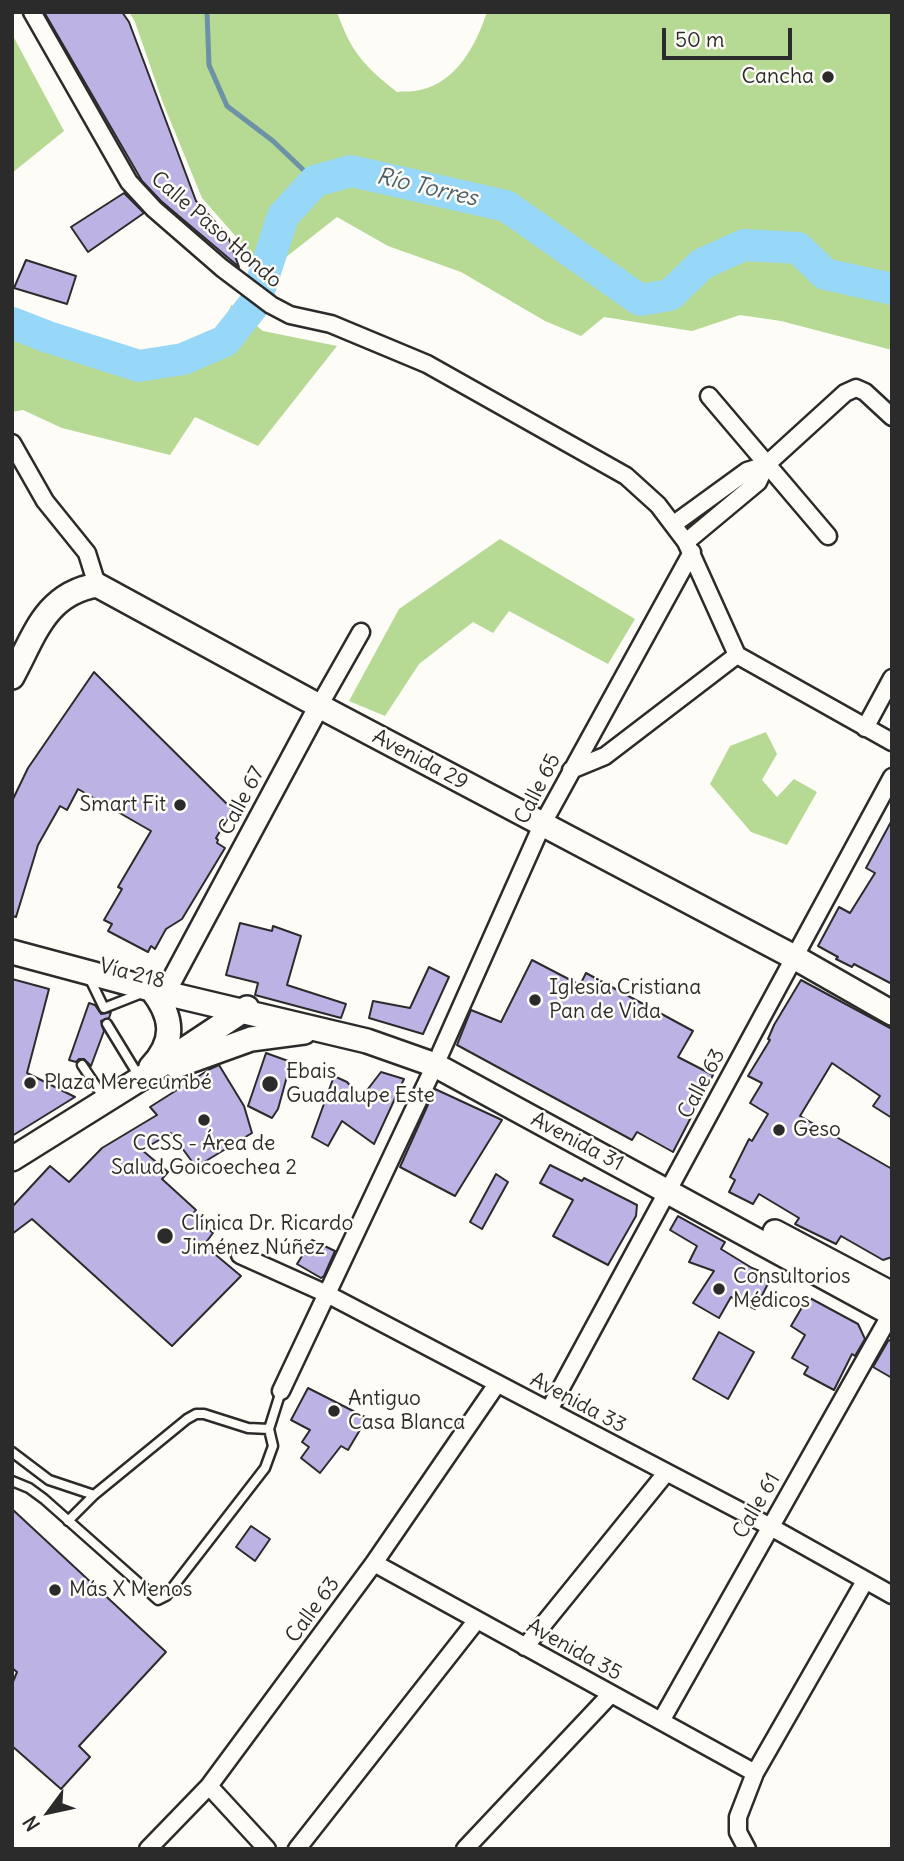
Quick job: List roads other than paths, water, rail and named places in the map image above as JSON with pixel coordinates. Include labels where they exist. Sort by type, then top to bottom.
[{"type":"main road","points":[[12,677],[50,609],[65,595],[97,585]]},
{"type":"main road","name":"Avenida 29","points":[[97,585],[319,706],[794,957],[892,1013]]},
{"type":"main road","name":"Vía 218","points":[[12,942],[162,989]]},
{"type":"main road","name":"Vía 218","points":[[12,953],[246,1009]]},
{"type":"main road","points":[[140,1079],[159,1059],[167,1042],[169,1023],[162,989]]},
{"type":"main road","points":[[12,1159],[246,1009]]},
{"type":"main road","name":"Avenida 31","points":[[246,1009],[437,1059]]},
{"type":"main road","name":"Avenida 31","points":[[246,1009],[368,1031],[437,1059],[671,1184],[892,1308]]},
{"type":"main road","points":[[140,1079],[251,1039],[321,1030]]},
{"type":"street","name":"Calle Paso Hondo","points":[[32,12],[129,182],[154,209],[222,268],[271,305],[290,315],[331,324],[427,364],[626,477],[658,505],[689,547],[737,655]]},
{"type":"street","name":"Calle 65","points":[[281,1391],[437,1059],[542,825],[689,547],[758,482],[766,465],[845,393],[856,388],[865,392],[892,417]]},
{"type":"street","points":[[709,397],[828,536]]},
{"type":"street","points":[[12,443],[45,500],[88,553],[97,585]]},
{"type":"street","name":"Calle 65","points":[[674,524],[747,471],[766,465]]},
{"type":"street","name":"Calle 67","points":[[162,989],[361,632]]},
{"type":"street","points":[[571,769],[604,756],[737,655],[892,742]]},
{"type":"street","points":[[865,728],[892,678]]},
{"type":"street","name":"Calle 63","points":[[549,1410],[892,777]]},
{"type":"street","name":"Avenida 33","points":[[240,1255],[327,1294],[769,1526],[892,1595]]},
{"type":"street","name":"Calle 61","points":[[661,1721],[892,1308]]},
{"type":"street","name":"Calle 63","points":[[148,1849],[209,1786],[374,1563],[497,1384]]},
{"type":"street","points":[[525,1647],[666,1473]]},
{"type":"street","name":"Avenida 35","points":[[374,1563],[755,1773]]},
{"type":"street","points":[[745,1845],[738,1832],[738,1817],[755,1773],[865,1581]]},
{"type":"street","points":[[297,1849],[477,1620]]},
{"type":"street","points":[[465,1849],[611,1694]]},
{"type":"street","points":[[209,1786],[267,1849]]},
{"type":"lane","points":[[107,1024],[140,1079]]},
{"type":"lane","points":[[82,1065],[107,1100]]},
{"type":"lane","points":[[12,1481],[29,1488],[158,1600],[166,1596],[265,1468],[273,1446],[269,1429],[281,1391]]},
{"type":"lane","points":[[68,1521],[94,1495],[187,1419],[197,1414],[248,1428],[269,1429]]},
{"type":"lane","points":[[12,1452],[49,1480],[94,1495]]},
{"type":"waterway","points":[[207,12],[209,65],[227,106],[273,141],[315,181]]},
{"type":"waterway","name":"Río Torres","points":[[12,323],[139,366],[183,359],[225,341],[255,303],[283,216],[315,181],[351,171],[506,206],[640,300],[670,295],[702,264],[744,245],[798,248],[825,274],[892,289]]},
{"type":"place","name":"Cancha","points":[[828,77]]},
{"type":"place","name":"Smart Fit","points":[[180,805]]},
{"type":"place","name":"Iglesia Cristiana Pan de Vida","points":[[535,1000]]},
{"type":"place","name":"Plaza Merecumbé","points":[[30,1083]]},
{"type":"place","name":"Ebais Guadalupe Este","points":[[270,1084]]},
{"type":"place","name":"CCSS - Área de Salud Goicoechea 2","points":[[204,1120]]},
{"type":"place","name":"Geso","points":[[779,1130]]},
{"type":"place","name":"Clínica Dr. Ricardo Jiménez Núñez","points":[[165,1236]]},
{"type":"place","name":"Consultorios Médicos","points":[[719,1289]]},
{"type":"place","name":"Antiguo Casa Blanca","points":[[334,1411]]},
{"type":"place","name":"Más X Menos","points":[[55,1590]]}]
